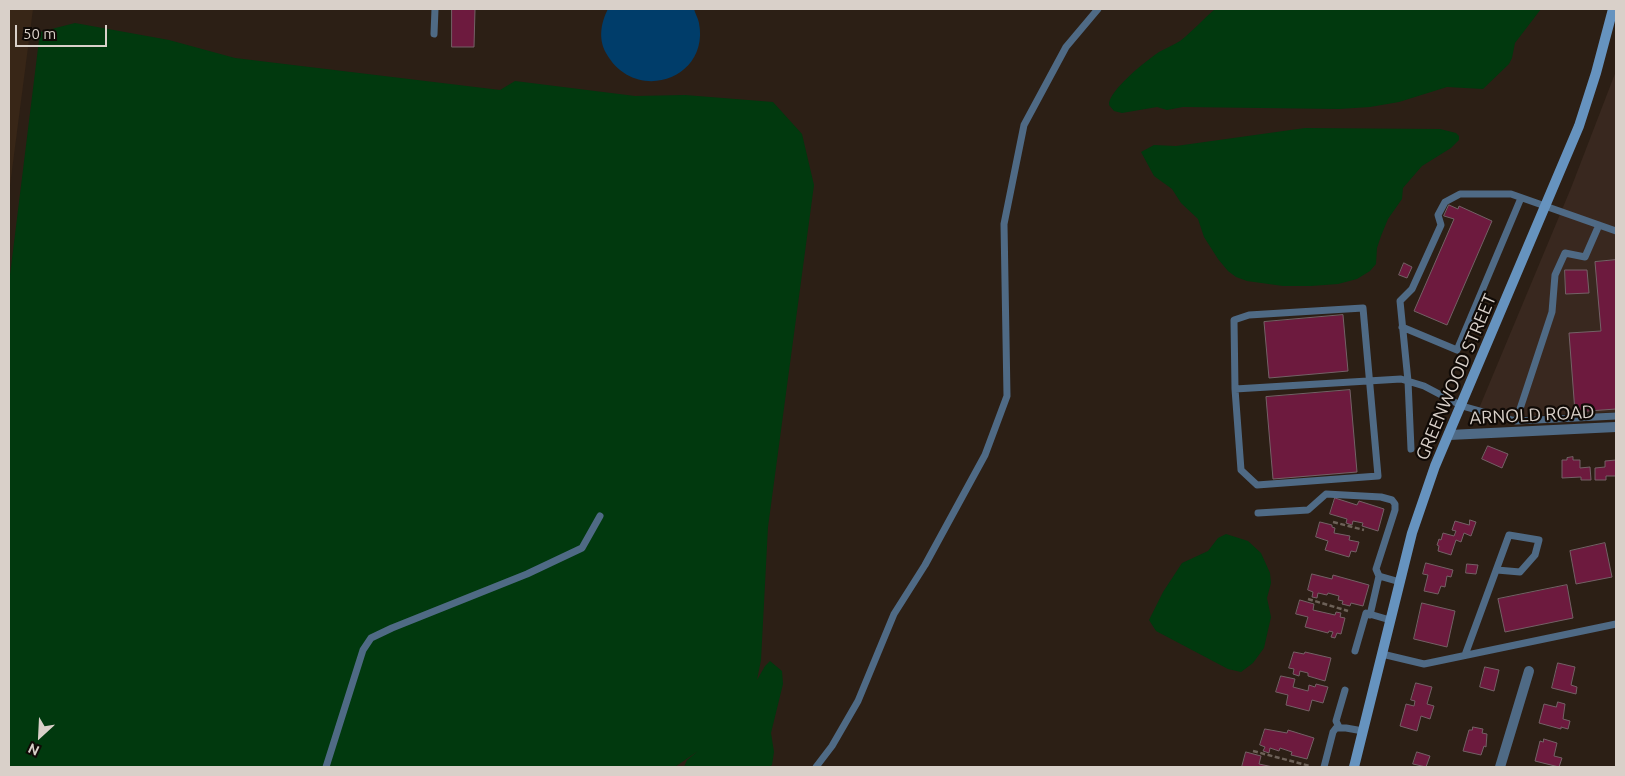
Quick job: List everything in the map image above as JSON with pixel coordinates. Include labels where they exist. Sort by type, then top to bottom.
[{"type":"main road","name":"GREENWOOD STREET","points":[[1354,767],[1418,514],[1431,477],[1584,113],[1613,23],[1613,9]]},
{"type":"street","name":"ARNOLD ROAD","points":[[1449,435],[1616,427]]},
{"type":"street","points":[[1500,767],[1529,671]]},
{"type":"lane","points":[[434,34],[435,9]]},
{"type":"lane","points":[[816,767],[832,746],[858,701],[894,614],[925,565],[985,455],[1004,405],[1007,396],[1004,224],[1024,125],[1066,47],[1098,9]]},
{"type":"lane","points":[[1410,450],[1408,381],[1400,301],[1412,289],[1441,225],[1438,215],[1444,202],[1460,194],[1511,194],[1616,231]]},
{"type":"lane","points":[[1402,328],[1457,350],[1521,198]]},
{"type":"lane","points":[[1516,422],[1552,312],[1555,275],[1564,253],[1585,257],[1599,225]]},
{"type":"lane","points":[[1363,308],[1378,476],[1256,485],[1241,470],[1235,389],[1234,320],[1249,315],[1363,308]]},
{"type":"lane","points":[[1235,389],[1402,379],[1424,386],[1462,406],[1516,422],[1616,416]]},
{"type":"lane","points":[[1258,513],[1308,510],[1326,494],[1381,497],[1392,500],[1395,504],[1395,510],[1376,569],[1379,576],[1370,615]]},
{"type":"lane","points":[[326,767],[363,650],[372,638],[392,628],[526,574],[582,548],[600,516]]},
{"type":"lane","points":[[1465,655],[1509,534],[1540,540],[1535,556],[1520,572],[1497,570]]},
{"type":"lane","points":[[1379,576],[1400,582]]},
{"type":"lane","points":[[1355,651],[1366,613],[1390,620]]},
{"type":"lane","points":[[1382,654],[1424,664],[1616,624]]},
{"type":"lane","points":[[1339,727],[1336,721],[1344,690]]},
{"type":"lane","points":[[1324,766],[1333,732],[1336,728],[1363,731]]},
{"type":"path","points":[[1333,522],[1364,530]]},
{"type":"path","points":[[1308,599],[1348,611]]},
{"type":"path","points":[[1253,751],[1310,766]]},
{"type":"shaded area","points":[[9,9],[33,9],[9,193]]},
{"type":"shaded area","points":[[1616,71],[1616,412],[1475,418],[1571,188]]},
{"type":"green space","points":[[1215,9],[1541,9],[1515,43],[1509,64],[1483,89],[1447,87],[1399,102],[1370,107],[1339,109],[1183,107],[1167,110],[1157,107],[1122,113],[1114,111],[1109,105],[1110,99],[1121,84],[1153,56],[1178,42]]},
{"type":"green space","points":[[75,23],[169,40],[235,58],[500,90],[515,81],[635,96],[685,95],[773,102],[802,134],[814,185],[768,527],[761,660],[757,680],[770,661],[782,671],[783,684],[771,733],[774,752],[772,765],[769,767],[684,767],[687,760],[698,751],[675,767],[9,767],[9,283],[40,32]]},
{"type":"green space","points":[[1305,128],[1440,129],[1456,133],[1459,136],[1459,140],[1451,148],[1422,166],[1403,188],[1402,199],[1388,219],[1381,236],[1377,248],[1376,264],[1370,271],[1357,279],[1338,284],[1283,286],[1247,281],[1236,277],[1218,259],[1204,237],[1198,219],[1181,203],[1172,189],[1154,176],[1141,152],[1154,145],[1176,146]]},
{"type":"green space","points":[[1226,534],[1248,541],[1261,553],[1270,573],[1271,583],[1267,598],[1271,617],[1264,648],[1253,663],[1241,672],[1228,669],[1156,631],[1149,620],[1163,592],[1182,563],[1208,551],[1218,538]]},
{"type":"water","points":[[608,9],[694,9],[699,23],[699,42],[693,59],[682,71],[668,78],[651,81],[634,78],[619,69],[604,48],[601,31]]},
{"type":"building","points":[[452,9],[475,9],[474,47],[452,47]]},
{"type":"building","points":[[1449,205],[1458,209],[1459,206],[1492,221],[1447,325],[1414,311],[1454,219],[1444,216]]},
{"type":"building","points":[[1616,260],[1616,409],[1575,412],[1569,333],[1601,331],[1595,262]]},
{"type":"building","points":[[1404,263],[1412,267],[1407,278],[1399,275]]},
{"type":"building","points":[[1565,270],[1587,270],[1589,293],[1566,294]]},
{"type":"building","points":[[1343,315],[1348,371],[1269,378],[1264,322]]},
{"type":"building","points":[[1350,390],[1357,472],[1273,479],[1266,397]]},
{"type":"building","points":[[1488,446],[1508,454],[1502,468],[1482,459]]},
{"type":"building","points":[[1573,457],[1573,460],[1580,460],[1580,468],[1590,467],[1591,480],[1581,480],[1581,477],[1562,478],[1562,460]]},
{"type":"building","points":[[1616,460],[1616,476],[1606,476],[1606,480],[1595,480],[1595,468],[1605,467],[1605,461]]},
{"type":"building","points":[[1335,498],[1357,505],[1359,501],[1384,509],[1378,531],[1362,526],[1363,523],[1353,521],[1352,525],[1346,523],[1347,519],[1330,514]]},
{"type":"building","points":[[1470,520],[1476,522],[1471,536],[1464,533],[1461,542],[1456,540],[1451,555],[1438,551],[1439,546],[1437,545],[1443,533],[1454,536],[1456,531],[1452,530],[1455,521],[1469,525]]},
{"type":"building","points":[[1320,522],[1332,525],[1335,528],[1334,533],[1350,536],[1349,540],[1359,542],[1356,552],[1351,551],[1349,557],[1325,550],[1328,541],[1316,537]]},
{"type":"building","points":[[1605,543],[1612,577],[1576,584],[1570,551]]},
{"type":"building","points":[[1426,563],[1453,570],[1451,577],[1447,576],[1445,587],[1441,586],[1438,594],[1424,591],[1428,575],[1423,574]]},
{"type":"building","points":[[1467,564],[1478,565],[1476,574],[1466,573]]},
{"type":"building","points":[[1312,574],[1332,579],[1333,575],[1369,585],[1363,606],[1351,603],[1350,606],[1342,604],[1343,601],[1338,600],[1339,596],[1328,593],[1327,595],[1318,593],[1317,598],[1312,597],[1313,592],[1308,590]]},
{"type":"building","points":[[1567,585],[1573,618],[1505,632],[1498,599]]},
{"type":"building","points":[[1300,600],[1314,604],[1313,610],[1335,615],[1336,612],[1341,613],[1340,617],[1345,618],[1341,634],[1337,633],[1335,638],[1331,637],[1333,632],[1329,631],[1328,633],[1305,627],[1308,617],[1296,614]]},
{"type":"building","points":[[1422,603],[1455,611],[1447,647],[1414,639]]},
{"type":"building","points":[[1294,652],[1304,654],[1305,652],[1331,658],[1325,681],[1308,676],[1308,673],[1300,671],[1299,676],[1293,674],[1294,669],[1289,668]]},
{"type":"building","points":[[1558,663],[1575,667],[1571,685],[1577,687],[1576,694],[1552,688]]},
{"type":"building","points":[[1485,667],[1499,670],[1494,691],[1480,687]]},
{"type":"building","points":[[1281,676],[1295,679],[1293,687],[1308,691],[1309,685],[1315,687],[1316,684],[1328,687],[1323,703],[1312,700],[1309,711],[1286,705],[1288,695],[1276,692]]},
{"type":"building","points":[[1416,683],[1432,687],[1427,704],[1434,706],[1430,719],[1421,716],[1417,731],[1400,726],[1406,704],[1414,706],[1415,701],[1411,700]]},
{"type":"building","points":[[1558,702],[1565,704],[1563,719],[1570,721],[1568,729],[1539,723],[1544,704],[1556,707]]},
{"type":"building","points":[[1473,727],[1483,729],[1482,733],[1487,734],[1486,747],[1484,746],[1481,755],[1463,751],[1469,730],[1472,730]]},
{"type":"building","points":[[1265,729],[1287,733],[1288,730],[1314,738],[1307,759],[1291,755],[1292,752],[1280,748],[1279,751],[1270,748],[1269,753],[1263,751],[1265,747],[1260,745]]},
{"type":"building","points":[[1544,739],[1557,743],[1554,756],[1562,758],[1559,767],[1535,761],[1540,741],[1543,742]]},
{"type":"building","points":[[1246,752],[1261,756],[1259,764],[1273,767],[1242,767]]},
{"type":"building","points":[[1417,752],[1430,756],[1426,767],[1413,764]]}]
